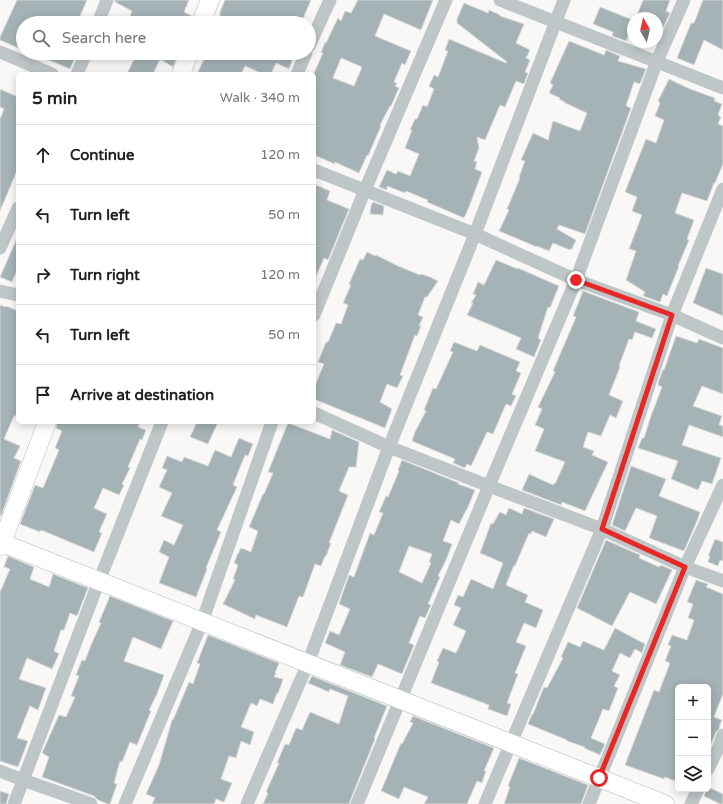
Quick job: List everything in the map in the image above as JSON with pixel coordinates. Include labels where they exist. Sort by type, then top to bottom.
[{"type":"street","points":[[101,16],[108,0]]},
{"type":"street","points":[[204,16],[210,0]]},
{"type":"street","points":[[316,31],[330,0]]},
{"type":"street","points":[[316,310],[365,190],[446,0]]},
{"type":"street","points":[[500,0],[723,88]]},
{"type":"street","points":[[248,804],[308,663],[389,447],[476,234],[564,0]]},
{"type":"street","points":[[357,804],[576,280],[657,61],[684,0]]},
{"type":"street","points":[[0,52],[16,59]]},
{"type":"street","points":[[19,60],[47,72]]},
{"type":"street","points":[[78,72],[83,60]]},
{"type":"street","points":[[182,72],[186,60]]},
{"type":"street","points":[[298,72],[303,60]]},
{"type":"street","points":[[316,171],[476,234],[576,280],[672,315],[723,338]]},
{"type":"street","points":[[485,804],[602,529],[672,315],[723,189]]},
{"type":"street","points":[[0,248],[16,212]]},
{"type":"street","points":[[0,291],[16,295]]},
{"type":"street","points":[[316,414],[389,447],[602,529],[685,567],[723,581]]},
{"type":"street","points":[[46,424],[1,544],[99,581],[665,804]]},
{"type":"street","points":[[14,804],[99,581],[161,424]]},
{"type":"street","points":[[125,804],[202,622],[271,424]]},
{"type":"street","points":[[589,804],[685,567],[723,485]]},
{"type":"street","points":[[711,763],[723,735]]},
{"type":"street","points":[[0,771],[91,804]]},
{"type":"street","points":[[691,804],[697,792]]},
{"type":"building","points":[[17,0],[87,0],[80,16],[16,16],[16,47],[0,40]]},
{"type":"building","points":[[115,0],[189,0],[184,12],[192,16],[130,16],[132,11],[115,2]]},
{"type":"building","points":[[225,0],[311,0],[304,16],[220,16]]},
{"type":"building","points":[[358,0],[433,0],[421,30],[384,14],[375,36],[411,51],[405,65],[402,63],[394,82],[397,83],[395,86],[399,88],[380,125],[381,126],[368,156],[367,155],[359,173],[335,162],[335,164],[316,156],[316,72],[314,72],[323,53],[321,53],[325,42],[326,43],[338,18],[341,21],[345,11],[351,13]],"holes":[[[341,58],[362,67],[354,86],[333,78]]]},
{"type":"building","points":[[643,0],[670,0],[666,11],[670,13],[663,28],[663,12],[638,12]]},
{"type":"building","points":[[703,0],[723,0],[723,50],[704,40],[694,65],[677,58],[691,23],[694,23]]},
{"type":"building","points":[[464,3],[488,13],[489,10],[500,16],[524,24],[516,43],[530,50],[526,58],[530,60],[525,72],[528,73],[524,84],[516,81],[505,107],[500,105],[485,140],[477,137],[479,148],[474,161],[477,162],[475,169],[482,172],[464,218],[406,191],[405,193],[387,186],[387,190],[379,187],[387,170],[396,174],[398,171],[410,176],[419,154],[405,148],[412,130],[410,130],[423,105],[427,107],[434,89],[429,86],[434,75],[438,77],[448,51],[445,50],[449,39],[506,63],[507,62],[457,23],[457,19]]},
{"type":"building","points":[[600,7],[627,18],[626,41],[612,36],[613,32],[593,24]]},
{"type":"building","points":[[569,41],[604,55],[606,50],[620,56],[618,61],[646,69],[640,84],[634,82],[626,106],[631,108],[585,234],[559,225],[557,229],[576,240],[572,249],[570,250],[553,243],[549,251],[499,231],[509,210],[507,209],[520,178],[519,177],[525,161],[521,160],[533,133],[548,140],[553,121],[580,131],[587,113],[565,103],[559,99],[560,98],[549,93],[553,85],[550,83]]},
{"type":"building","points":[[49,60],[74,60],[70,69]]},
{"type":"building","points":[[134,60],[160,60],[154,72],[128,72]]},
{"type":"building","points":[[162,60],[176,60],[173,67]]},
{"type":"building","points":[[204,60],[292,60],[289,69],[276,63],[272,72],[258,72],[245,66],[242,72],[198,72]]},
{"type":"building","points":[[669,79],[690,89],[715,98],[714,101],[722,104],[718,115],[721,117],[718,124],[723,126],[723,164],[707,201],[682,193],[675,213],[694,220],[687,239],[689,240],[667,296],[663,294],[660,302],[643,296],[645,292],[626,280],[636,251],[629,249],[642,215],[632,211],[637,197],[625,192],[646,139],[656,143],[664,120],[655,116],[660,103],[658,101]]},
{"type":"building","points":[[0,89],[16,96],[16,173],[0,211],[0,119],[4,109],[0,107]]},
{"type":"building","points":[[316,185],[330,191],[327,200],[349,209],[328,260],[324,258],[316,276]]},
{"type":"building","points":[[373,202],[384,206],[383,215],[370,214]]},
{"type":"building","points":[[16,241],[16,273],[12,282],[0,277]]},
{"type":"building","points":[[367,252],[420,275],[430,277],[438,281],[427,297],[425,297],[418,315],[423,317],[419,326],[421,326],[417,336],[415,335],[400,375],[403,376],[397,388],[387,384],[380,402],[392,409],[385,428],[316,400],[316,383],[324,364],[318,362],[336,323],[341,324],[348,305],[343,303],[351,285],[349,284],[360,259],[363,260]]},
{"type":"building","points":[[496,260],[559,286],[550,308],[548,307],[538,338],[541,340],[534,357],[516,349],[521,338],[467,315],[473,303],[471,303],[476,295],[473,294],[478,282],[484,285]]},
{"type":"building","points":[[706,268],[723,274],[723,316],[693,303]]},
{"type":"building","points":[[583,291],[639,312],[636,321],[656,329],[652,338],[635,332],[632,340],[629,339],[609,395],[623,401],[616,418],[610,415],[601,436],[588,432],[583,447],[594,451],[592,455],[608,462],[585,511],[562,502],[561,505],[522,490],[529,474],[553,485],[554,483],[555,484],[565,462],[535,451],[544,429],[535,425],[542,409],[538,407],[555,372],[553,371],[576,317],[573,316]]},
{"type":"building","points":[[0,305],[16,310],[16,416],[14,416],[4,439],[20,446],[14,458],[21,461],[1,516]]},
{"type":"building","points":[[676,336],[697,343],[699,339],[723,348],[723,394],[702,386],[693,406],[722,416],[719,425],[723,426],[723,437],[689,425],[682,445],[721,458],[712,484],[702,481],[698,490],[671,479],[678,461],[638,448],[642,438],[644,438],[662,387],[658,385],[659,380]]},
{"type":"building","points":[[454,342],[477,351],[480,345],[520,362],[516,371],[521,373],[512,394],[516,396],[511,406],[506,404],[493,434],[487,432],[471,466],[467,464],[465,468],[453,463],[455,459],[412,441],[426,411],[424,410],[433,388],[436,389],[453,352],[450,351]]},
{"type":"building","points":[[57,424],[139,424],[138,427],[146,430],[142,440],[140,439],[128,467],[130,468],[122,484],[124,485],[119,495],[103,488],[94,508],[107,514],[99,532],[102,533],[94,552],[41,530],[40,532],[20,524],[35,485],[43,488],[59,450],[55,448],[62,431],[56,428]]},
{"type":"building","points":[[196,424],[217,424],[208,444],[190,437]]},
{"type":"building","points":[[288,424],[330,439],[332,430],[359,442],[356,467],[349,467],[339,491],[348,495],[329,543],[331,543],[326,556],[321,566],[315,564],[303,597],[299,596],[287,627],[256,615],[255,619],[223,604],[235,580],[233,579],[238,565],[234,563],[238,553],[241,548],[251,552],[258,531],[249,527],[273,473],[268,472]]},
{"type":"building","points":[[239,438],[253,444],[248,456],[245,455],[233,485],[237,487],[217,530],[221,532],[196,597],[159,583],[169,557],[159,552],[164,540],[174,545],[183,525],[161,516],[172,493],[159,487],[167,470],[162,468],[167,456],[182,462],[184,457],[208,466],[215,450],[231,457]]},
{"type":"building","points":[[402,460],[475,490],[459,524],[451,520],[443,541],[452,544],[428,604],[431,605],[425,618],[420,616],[409,643],[414,645],[402,674],[378,664],[372,677],[340,665],[345,652],[325,643],[330,631],[339,635],[350,609],[339,604],[349,575],[354,577],[370,533],[374,535],[383,513],[379,512],[386,496],[388,497],[399,471],[398,470]],"holes":[[[409,546],[432,554],[429,562],[431,563],[422,583],[399,572]]]},
{"type":"building","points":[[631,466],[666,479],[659,496],[700,512],[684,551],[649,538],[657,516],[636,508],[625,531],[612,525]]},
{"type":"building","points":[[509,508],[522,514],[524,508],[554,519],[546,537],[532,531],[531,534],[529,533],[506,585],[528,595],[525,602],[543,610],[536,628],[524,623],[516,642],[526,646],[515,673],[518,674],[507,703],[511,704],[507,716],[488,709],[489,705],[431,683],[439,662],[437,661],[443,648],[456,653],[466,631],[453,625],[461,608],[454,605],[458,595],[463,597],[471,579],[493,589],[503,563],[480,553],[491,523],[493,524],[500,512],[506,515]]},
{"type":"building","points":[[715,539],[723,542],[723,561],[720,560],[718,566],[708,562],[710,556],[708,556]]},
{"type":"building","points":[[606,540],[640,555],[639,558],[659,567],[661,565],[672,570],[656,604],[630,592],[612,626],[577,608]]},
{"type":"building","points":[[8,556],[34,567],[30,579],[49,587],[53,574],[88,588],[77,616],[70,613],[64,630],[61,630],[54,651],[59,654],[52,669],[27,658],[19,679],[46,688],[38,710],[30,706],[17,738],[28,741],[18,767],[0,761],[0,592],[10,569],[4,567]]},
{"type":"building","points":[[696,580],[708,584],[706,587],[723,594],[723,694],[714,717],[722,720],[719,727],[720,728],[716,732],[711,744],[711,684],[675,684],[675,781],[665,777],[664,779],[625,765],[654,690],[659,692],[670,663],[665,661],[671,646],[668,645],[672,635],[687,640],[694,620],[688,618],[693,604],[687,602]]},
{"type":"building","points":[[110,596],[173,621],[161,649],[133,637],[124,661],[164,675],[149,710],[151,711],[137,745],[130,742],[122,762],[120,761],[114,783],[117,784],[110,804],[108,804],[98,800],[94,796],[42,777],[49,757],[42,753],[59,715],[66,717],[75,697],[71,696],[79,676],[76,675],[82,660],[85,661],[101,623],[99,622]]},
{"type":"building","points":[[615,628],[645,644],[642,653],[635,649],[630,658],[620,653],[612,671],[620,675],[614,686],[618,688],[609,711],[603,709],[591,738],[605,744],[600,755],[584,748],[585,747],[528,724],[544,687],[547,688],[563,658],[561,657],[568,642],[580,647],[583,641],[604,650]]},
{"type":"building","points":[[208,635],[279,663],[274,677],[283,679],[273,704],[260,699],[257,706],[251,703],[241,727],[254,732],[250,745],[241,741],[236,758],[229,756],[221,779],[232,783],[224,802],[216,799],[214,804],[152,804],[155,798],[146,794],[159,765],[172,720],[189,682],[193,684],[200,664],[197,663]]},
{"type":"building","points":[[312,676],[387,706],[374,738],[375,739],[349,804],[263,804],[268,793],[266,792],[279,763],[277,763],[285,744],[289,745],[296,728],[302,730],[310,712],[339,724],[348,696],[330,689],[329,692],[308,683]]},
{"type":"building","points":[[413,716],[494,748],[484,771],[486,771],[482,783],[477,781],[467,804],[424,804],[428,797],[404,787],[399,799],[381,791],[401,743],[402,744],[413,723],[410,722]]},
{"type":"building","points":[[519,758],[588,785],[581,804],[504,804],[510,787],[508,786]]},
{"type":"building","points":[[711,788],[723,794],[723,804],[720,804],[704,796],[706,792],[711,792]]},
{"type":"building","points":[[0,791],[9,794],[6,804],[0,804]]},
{"type":"route","points":[[576,280],[672,315],[602,529],[685,567],[599,778]]}]
